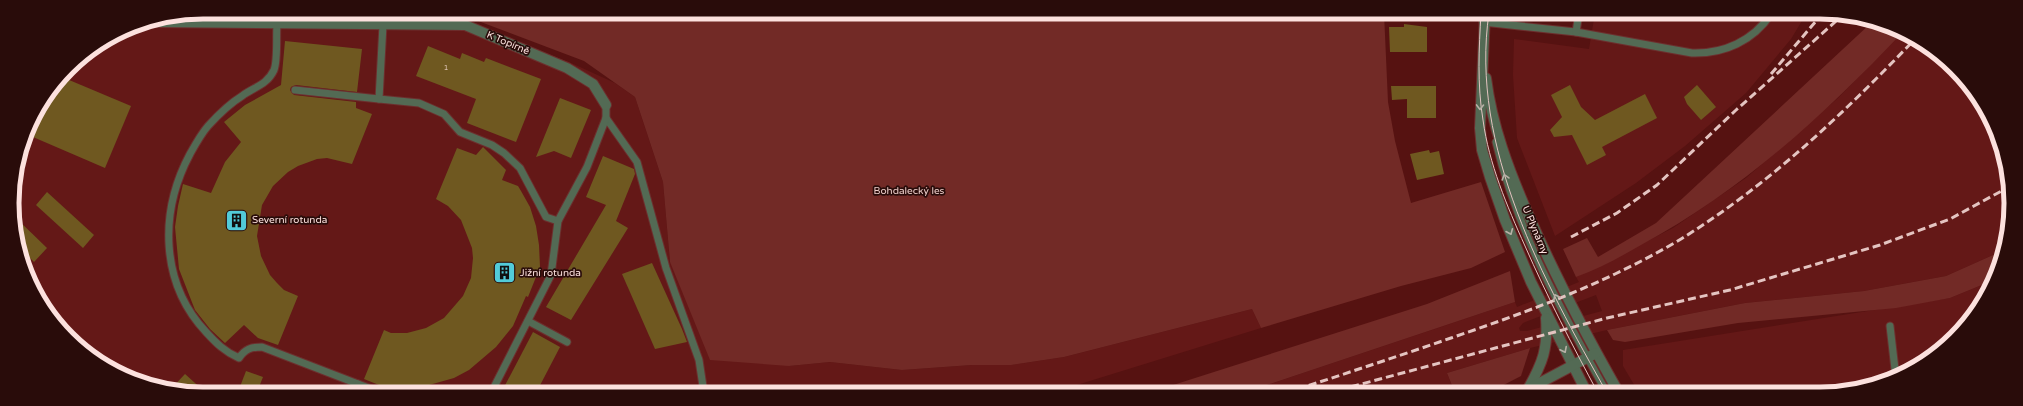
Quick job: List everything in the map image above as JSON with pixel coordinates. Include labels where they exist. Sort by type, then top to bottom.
[{"type":"street","name":"U Plynárny","points":[[1484,19],[1480,128],[1482,150],[1504,220],[1546,314],[1584,387]]},
{"type":"street","name":"K Topírně","points":[[170,22],[277,25],[465,25],[567,68],[593,84],[606,105]]},
{"type":"street","name":"U Plynárny","points":[[1483,54],[1488,96],[1498,134],[1515,183],[1550,264],[1596,353],[1616,387]]},
{"type":"street","points":[[1527,387],[1541,364],[1546,346],[1546,314]]},
{"type":"street","points":[[1533,387],[1596,353]]},
{"type":"lane","points":[[1496,19],[1692,53],[1706,53],[1732,47],[1745,40],[1767,19]]},
{"type":"lane","points":[[1576,32],[1578,19]]},
{"type":"lane","points":[[277,25],[274,69],[264,84],[242,95],[208,127],[183,169],[170,210],[170,254],[174,278],[182,300],[193,318],[227,353],[239,358],[244,350],[253,347],[262,347],[367,387]]},
{"type":"lane","points":[[380,99],[383,25]]},
{"type":"lane","points":[[295,90],[419,103],[444,114],[460,132],[492,145],[520,168],[546,217],[558,221]]},
{"type":"lane","points":[[1488,96],[1493,128],[1508,188],[1542,268],[1587,358],[1604,387]]},
{"type":"lane","points":[[494,387],[551,275],[558,221],[587,167],[606,118],[606,105]]},
{"type":"lane","points":[[606,118],[637,162],[666,268],[699,360],[703,387]]},
{"type":"lane","points":[[528,321],[567,342]]},
{"type":"lane","points":[[1890,326],[1895,371]]},
{"type":"shaded area","points":[[191,19],[390,19],[465,23],[569,62],[615,83],[635,97],[663,182],[670,262],[789,366],[830,362],[902,370],[972,365],[1011,365],[1064,357],[1252,309],[1261,328],[1070,387],[191,387],[155,381],[122,368],[91,349],[73,333],[57,315],[38,284],[25,251],[19,215],[19,191],[25,155],[33,133],[44,111],[57,91],[73,73],[91,57],[111,44],[133,33],[155,25]]},
{"type":"shaded area","points":[[1594,19],[1803,19],[1791,39],[1746,93],[1685,146],[1636,183],[1555,236],[1517,138],[1513,75],[1514,39],[1589,49]]},
{"type":"shaded area","points":[[1898,37],[1932,57],[1950,73],[1966,91],[1985,122],[1998,155],[2004,191],[2004,215],[1998,251],[1997,253],[1946,276],[1864,291],[1745,303],[1607,330],[1530,348],[1447,373],[1453,387],[1261,387],[1515,302],[1517,307],[1579,282],[1576,277],[1673,228],[1746,178],[1838,98]],"holes":[[[1596,295],[1602,311],[1527,331],[1520,331],[1519,328],[1523,323]]]},
{"type":"shaded area","points":[[1985,284],[1966,315],[1950,333],[1932,349],[1901,368],[1868,381],[1832,387],[1635,387],[1623,366],[1623,350],[1950,298]]},
{"type":"green space","name":"Bohdalecký les","points":[[473,19],[1384,19],[1388,102],[1395,141],[1411,203],[1481,182],[1505,252],[1471,268],[1401,286],[1261,328],[1252,309],[1064,357],[1011,365],[972,365],[902,370],[830,362],[789,366],[710,360],[670,262],[663,182],[635,97],[584,61]]},
{"type":"green space","points":[[1869,25],[1898,37],[1843,93],[1780,150],[1713,201],[1678,224],[1609,262],[1576,277],[1563,249],[1587,238],[1598,257],[1656,223]]},
{"type":"green space","points":[[1997,253],[1985,284],[1950,298],[1896,308],[1738,323],[1625,342],[1613,340],[1607,330],[1745,303],[1864,291],[1946,276]]},
{"type":"green space","points":[[1510,271],[1515,302],[1261,387],[1167,387],[1427,304]]},
{"type":"green space","points":[[1530,348],[1521,376],[1500,387],[1453,387],[1447,373]]},
{"type":"building","points":[[1404,24],[1427,27],[1427,52],[1390,52],[1389,27],[1404,27]]},
{"type":"building","name":"Severní rotunda","points":[[285,41],[362,49],[357,92],[296,85],[291,87],[290,90],[294,95],[356,102],[356,108],[372,114],[352,164],[327,158],[317,159],[298,166],[288,172],[273,186],[262,205],[257,236],[261,256],[270,275],[277,283],[284,290],[298,296],[278,345],[258,338],[244,325],[225,343],[210,329],[195,310],[179,269],[175,227],[178,206],[183,184],[211,193],[225,162],[241,142],[224,122],[245,105],[281,85]]},
{"type":"building","points":[[428,46],[460,59],[462,53],[484,62],[486,58],[541,79],[516,142],[467,123],[476,99],[416,76]]},
{"type":"building","points":[[67,79],[131,106],[105,168],[32,136],[50,101]]},
{"type":"building","points":[[1570,85],[1581,107],[1595,120],[1645,94],[1657,118],[1602,147],[1606,155],[1587,165],[1572,135],[1554,137],[1550,130],[1562,117],[1551,95]]},
{"type":"building","points":[[1697,85],[1716,107],[1701,120],[1687,104],[1684,97]]},
{"type":"building","points":[[1391,86],[1436,86],[1436,118],[1407,118],[1407,99],[1392,100]]},
{"type":"building","points":[[560,98],[591,110],[571,158],[554,151],[536,157]]},
{"type":"building","name":"Jižní rotunda","points":[[483,147],[506,170],[502,180],[518,186],[530,207],[536,226],[540,267],[528,297],[526,296],[513,326],[496,347],[469,370],[454,378],[422,387],[384,387],[364,379],[384,330],[391,333],[407,333],[426,328],[444,318],[463,296],[471,278],[473,258],[472,248],[461,220],[448,206],[436,199],[457,148],[476,155]]},
{"type":"building","points":[[1429,150],[1430,153],[1439,151],[1444,174],[1417,180],[1410,154]]},
{"type":"building","points":[[603,156],[634,169],[635,174],[616,221],[628,228],[571,320],[546,307],[606,205],[586,197]]},
{"type":"building","points":[[47,192],[94,235],[83,248],[36,205]]},
{"type":"building","points":[[20,222],[47,248],[34,262],[25,251]]},
{"type":"building","points":[[652,263],[687,342],[655,349],[622,274]]},
{"type":"building","points":[[533,332],[560,347],[539,387],[504,387]]},
{"type":"building","points":[[246,371],[263,377],[259,387],[240,387]]},
{"type":"building","points":[[185,374],[199,387],[191,387],[175,384]]},
{"type":"tram line","points":[[1481,19],[1479,80],[1481,107],[1494,169],[1533,265],[1595,387]]},
{"type":"tram line","points":[[1489,19],[1486,63],[1490,113],[1501,163],[1517,211],[1537,259],[1559,305],[1604,387]]},
{"type":"railway","points":[[1771,74],[1818,19]]},
{"type":"railway","points":[[1571,237],[1617,213],[1657,185],[1735,111],[1837,20]]},
{"type":"railway","points":[[1304,387],[1481,328],[1540,306],[1626,269],[1681,239],[1714,218],[1745,195],[1805,146],[1911,43]]},
{"type":"railway","points":[[1350,387],[1607,318],[1730,290],[1880,245],[1950,219],[2004,190]]},
{"type":"place","name":"Severní rotunda","points":[[236,220]]},
{"type":"place","name":"Jižní rotunda","points":[[505,273]]}]
